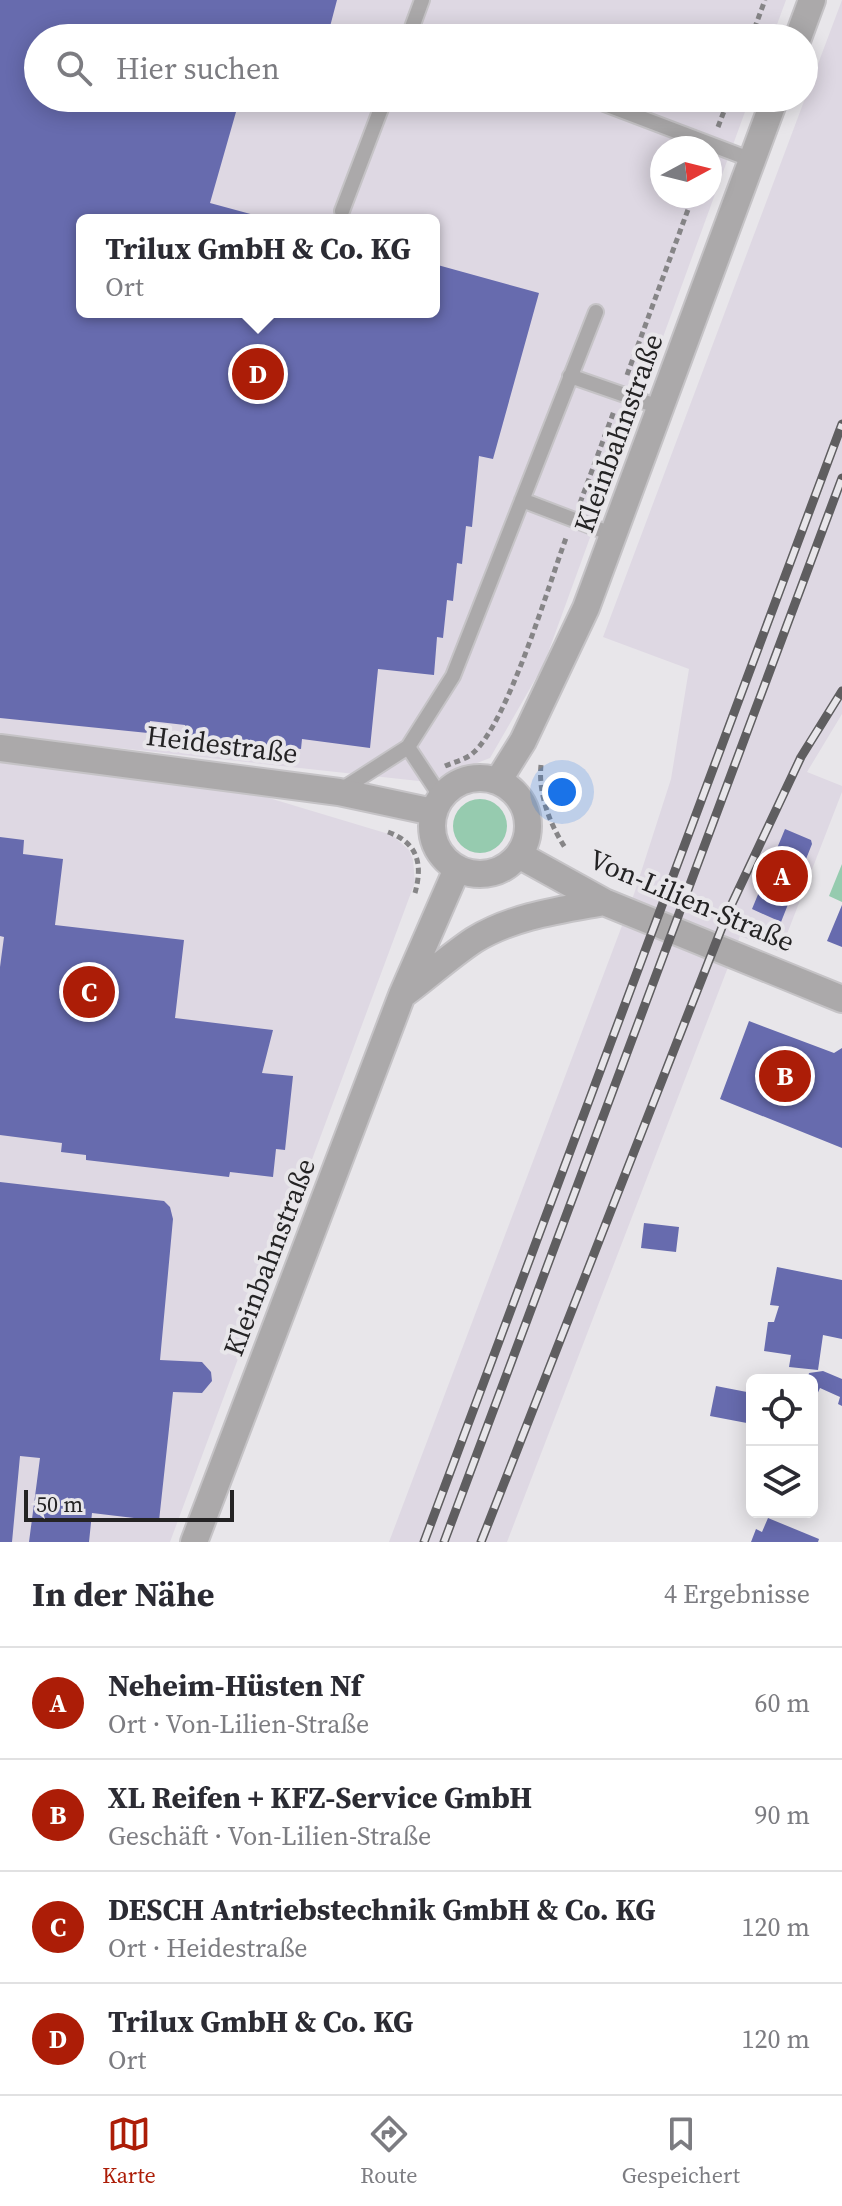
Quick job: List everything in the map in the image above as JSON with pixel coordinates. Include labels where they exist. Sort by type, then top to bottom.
[{"type":"street","points":[[803,24],[812,0]]},
{"type":"street","name":"Kleinbahnstraße","points":[[498,781],[529,728],[586,608],[770,112]]},
{"type":"street","name":"Heidestraße","points":[[0,748],[437,805]]},
{"type":"street","points":[[477,777],[498,781],[518,796],[528,818],[527,838],[519,855],[502,870],[484,875],[457,869],[439,852],[432,833],[437,805],[457,783],[477,777]]},
{"type":"street","name":"Von-Lilien-Straße","points":[[519,855],[604,902],[842,999]]},
{"type":"street","name":"Kleinbahnstraße","points":[[194,1542],[402,995],[457,869]]},
{"type":"street","points":[[402,995],[475,940],[504,926],[537,914],[604,902]]},
{"type":"lane","points":[[414,24],[422,0]]},
{"type":"lane","points":[[342,211],[380,112]]},
{"type":"lane","points":[[626,112],[752,160]]},
{"type":"lane","points":[[339,792],[408,747],[453,676],[596,312]]},
{"type":"lane","points":[[570,376],[662,408]]},
{"type":"lane","points":[[522,500],[614,535]]},
{"type":"lane","points":[[408,747],[426,774],[437,805]]},
{"type":"path","points":[[756,24],[765,0]]},
{"type":"path","points":[[426,774],[473,754],[492,726],[512,685],[689,208]]},
{"type":"path","points":[[379,828],[405,838],[418,855],[420,874],[413,898]]},
{"type":"shaded area","points":[[0,0],[786,0],[777,24],[24,24],[24,112],[745,112],[722,175],[722,136],[650,136],[650,208],[710,208],[544,664],[490,758],[428,782],[0,735]]},
{"type":"shaded area","points":[[842,0],[842,714],[807,772],[842,786],[842,792],[780,952],[740,936],[507,1542],[389,1542],[634,894],[671,779],[689,669],[603,637],[800,112],[818,112],[818,64]]},
{"type":"shaded area","points":[[0,761],[242,790],[392,835],[409,850],[413,860],[415,882],[170,1542],[0,1542]]},
{"type":"green space","points":[[480,799],[499,807],[507,826],[499,845],[480,853],[461,845],[453,826],[461,807]]},
{"type":"green space","points":[[842,864],[842,902],[829,896]]},
{"type":"building","points":[[0,0],[337,0],[331,24],[24,24],[24,112],[236,112],[210,203],[251,214],[76,214],[76,318],[440,318],[440,266],[539,293],[493,459],[479,456],[472,527],[466,526],[462,564],[457,563],[453,601],[447,600],[443,638],[437,637],[434,675],[378,669],[370,748],[302,739],[301,749],[185,737],[185,725],[150,721],[148,733],[0,718]]},
{"type":"building","points":[[785,829],[811,840],[812,844],[781,922],[752,909]]},
{"type":"building","points":[[0,837],[24,840],[23,854],[63,859],[55,925],[184,940],[175,1018],[273,1030],[262,1073],[293,1076],[285,1150],[276,1149],[273,1177],[230,1172],[229,1177],[86,1160],[86,1155],[61,1152],[62,1143],[0,1135],[0,967],[4,937],[0,936]]},
{"type":"building","points":[[842,905],[842,947],[827,941]]},
{"type":"building","points":[[749,1021],[834,1053],[842,1048],[842,1148],[720,1099]]},
{"type":"building","points":[[0,1182],[164,1201],[170,1207],[173,1219],[160,1360],[202,1362],[211,1372],[212,1381],[202,1393],[173,1392],[159,1521],[92,1513],[89,1542],[29,1542],[40,1458],[20,1456],[12,1542],[0,1542]]},
{"type":"building","points":[[644,1223],[679,1227],[676,1252],[641,1248]]},
{"type":"building","points":[[777,1267],[842,1280],[842,1339],[823,1335],[818,1370],[789,1367],[791,1355],[764,1351],[768,1322],[774,1322],[779,1306],[770,1305]]},
{"type":"building","points":[[823,1371],[842,1379],[842,1406],[838,1404],[840,1397],[820,1388],[818,1392],[818,1374],[809,1373]]},
{"type":"building","points":[[716,1386],[746,1392],[746,1423],[710,1416]]},
{"type":"building","points":[[768,1518],[819,1539],[818,1542],[751,1542],[756,1529],[762,1532]]},
{"type":"railway","points":[[424,1542],[842,424]]},
{"type":"railway","points":[[444,1542],[842,478]]},
{"type":"railway","points":[[481,1542],[728,912],[801,757],[842,691]]},
{"type":"place","name":"Trilux GmbH & Co. KG","points":[[258,374]]},
{"type":"place","name":"Neheim-Hüsten Nf","points":[[782,876]]},
{"type":"place","name":"DESCH Antriebstechnik GmbH & Co. KG","points":[[89,992]]},
{"type":"place","name":"XL Reifen + KFZ-Service GmbH","points":[[785,1076]]}]
